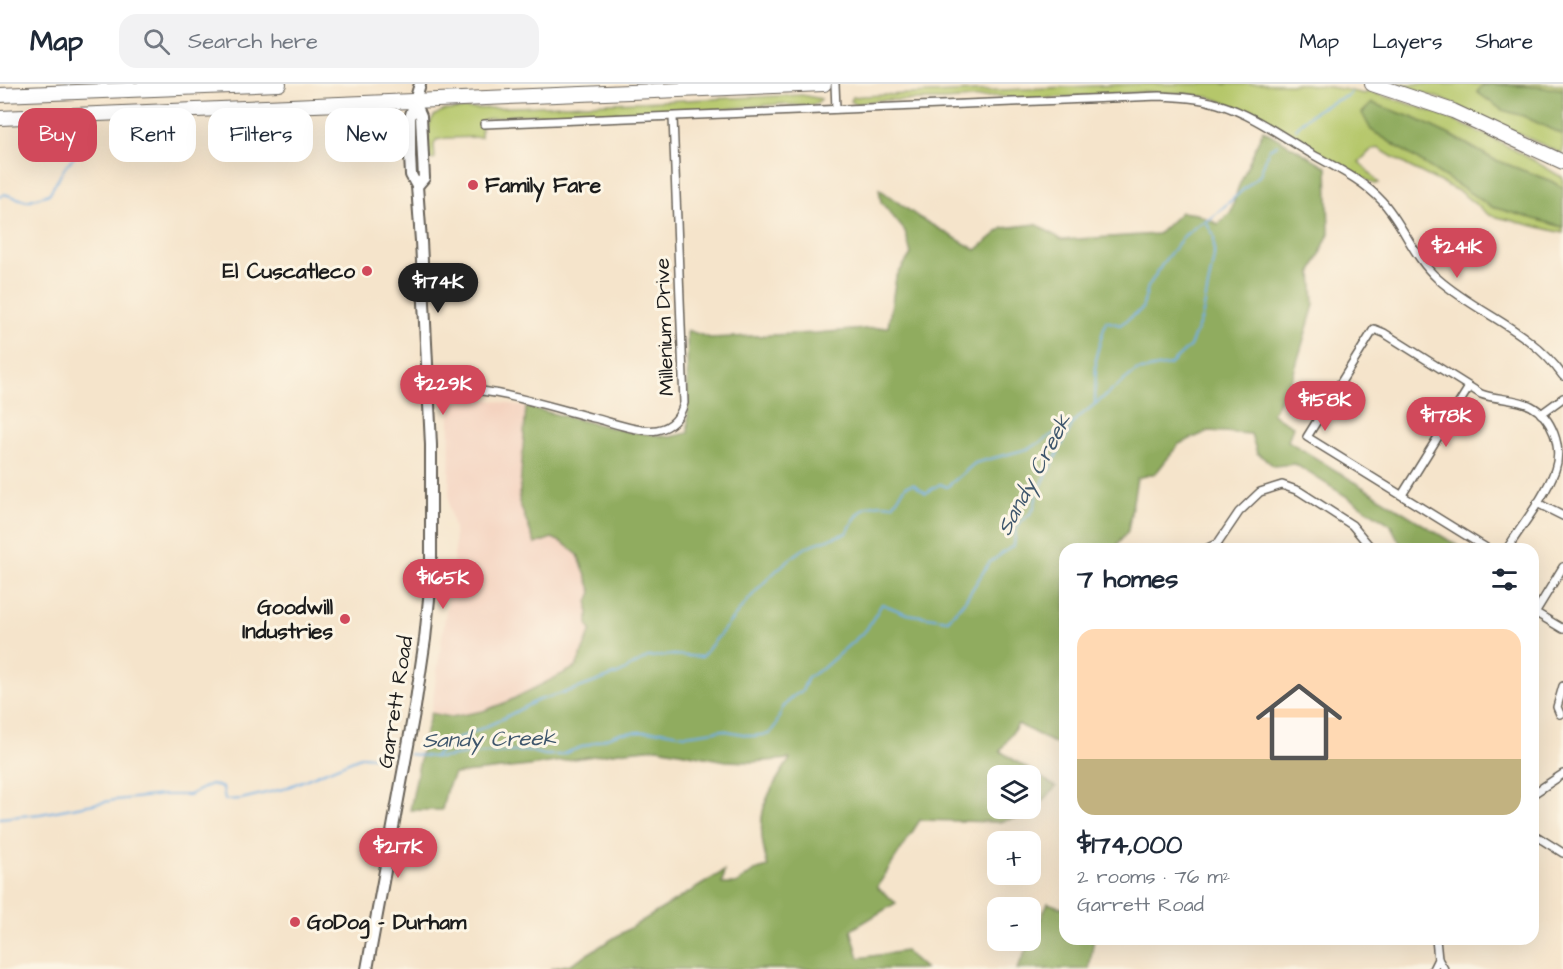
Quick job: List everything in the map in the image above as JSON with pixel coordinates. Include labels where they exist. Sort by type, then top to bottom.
[{"type":"highway","points":[[0,95],[279,84]]},
{"type":"highway","points":[[687,91],[726,84]]},
{"type":"highway","points":[[0,118],[824,84]]},
{"type":"highway","points":[[1372,84],[1427,101],[1563,162]]},
{"type":"highway","points":[[1490,128],[1563,169]]},
{"type":"street","name":"Garrett Road","points":[[367,969],[410,737],[424,648],[431,579],[432,488],[417,186],[424,178],[421,116],[415,102],[420,84]]},
{"type":"street","points":[[835,84],[836,109]]},
{"type":"street","points":[[484,124],[1159,96],[1190,98],[1217,104],[1248,116],[1354,178],[1370,190],[1384,203],[1423,263],[1438,279],[1533,343],[1555,364],[1563,376]]},
{"type":"street","name":"Millenium Drive","points":[[427,389],[444,387],[489,391],[629,427],[656,430],[674,424],[680,416],[684,403],[673,117]]},
{"type":"street","points":[[1478,543],[1307,437],[1374,329],[1490,398],[1522,402],[1541,414],[1553,430],[1558,455],[1556,468],[1511,543]]},
{"type":"street","points":[[1402,495],[1469,387]]},
{"type":"street","points":[[1541,414],[1563,398]]},
{"type":"street","points":[[1218,543],[1239,512],[1260,492],[1274,486],[1299,491],[1352,525],[1367,543]]},
{"type":"street","points":[[1537,503],[1563,516]]},
{"type":"street","points":[[1539,605],[1563,567]]},
{"type":"street","points":[[1539,616],[1563,630]]},
{"type":"street","points":[[1560,714],[1557,707],[1563,686]]},
{"type":"street","points":[[1539,790],[1563,774]]},
{"type":"street","points":[[1539,838],[1563,853]]},
{"type":"street","points":[[1437,945],[1438,959],[1444,969]]},
{"type":"street","points":[[1433,969],[1438,959]]},
{"type":"shaded area","points":[[476,397],[525,407],[519,502],[552,538],[564,543],[578,555],[592,592],[591,630],[576,667],[507,702],[483,711],[451,717],[431,713],[455,549],[454,528],[449,507],[450,403],[454,399]]},
{"type":"green space","points":[[1140,84],[1305,84],[1364,94],[1368,92],[1419,107],[1469,127],[1563,178],[1563,188],[1551,181],[1493,159],[1453,136],[1493,207],[1563,227],[1563,233],[1489,215],[1460,192],[1378,148],[1370,151],[1359,162],[1379,183],[1374,184],[1246,111],[1213,98],[1149,92],[1052,98],[1014,99],[999,96],[945,100],[880,100],[855,104],[851,101],[853,97],[863,96]]},
{"type":"green space","points":[[1397,84],[1563,84],[1563,154],[1444,100]]},
{"type":"green space","points":[[1493,84],[1563,89],[1563,135],[1523,116],[1502,110],[1477,92],[1482,86]]},
{"type":"green space","points":[[802,95],[821,99],[817,104],[802,106],[781,104],[704,111],[519,115],[486,119],[482,121],[481,137],[436,140],[435,158],[432,160],[429,157],[428,128],[430,122],[446,110]]},
{"type":"green space","points":[[1372,103],[1414,118],[1493,159],[1551,181],[1563,188],[1563,227],[1492,207],[1371,130],[1362,113]]},
{"type":"green space","points":[[1263,130],[1327,167],[1329,233],[1312,272],[1314,305],[1293,376],[1272,414],[1293,426],[1288,441],[1453,543],[1400,543],[1390,524],[1295,464],[1274,466],[1257,453],[1251,434],[1209,431],[1179,444],[1156,473],[1137,478],[1128,531],[1119,543],[1059,543],[1059,746],[1018,724],[1000,751],[1022,765],[987,765],[987,819],[1014,819],[998,822],[920,820],[877,887],[896,903],[851,930],[859,958],[905,951],[925,969],[550,969],[571,964],[724,871],[722,884],[736,884],[754,871],[768,867],[762,835],[763,810],[773,787],[790,759],[752,762],[726,761],[658,748],[454,774],[446,791],[442,810],[410,810],[431,713],[451,717],[483,711],[507,702],[576,667],[591,630],[588,626],[588,602],[592,592],[578,555],[563,543],[552,538],[535,544],[519,502],[526,407],[625,431],[670,437],[688,433],[687,330],[710,338],[888,327],[896,277],[911,254],[905,231],[881,202],[879,189],[920,218],[976,250],[1003,228],[1036,224],[1062,240],[1158,234],[1181,212],[1197,214],[1218,224],[1231,212],[1238,188]]},
{"type":"green space","points":[[1041,777],[1056,787],[1041,803]]},
{"type":"green space","points":[[1048,903],[1059,907],[1059,945],[1093,945],[1089,969],[1017,969],[1025,951],[1041,951],[1041,918]]},
{"type":"waterway","name":"Sandy Creek","points":[[1296,129],[1313,113],[1351,92]]},
{"type":"waterway","name":"Sandy Creek","points":[[1095,404],[1096,356],[1106,321],[1120,325],[1142,309],[1148,287],[1184,236],[1211,218],[1260,175],[1269,149],[1277,145]]},
{"type":"waterway","points":[[0,197],[4,194],[27,201],[49,194],[70,162]]},
{"type":"waterway","name":"Sandy Creek","points":[[409,754],[441,758],[468,754],[529,751],[545,755],[560,755],[620,733],[661,731],[686,735],[722,730],[753,736],[769,734],[776,725],[782,709],[792,697],[802,691],[808,677],[822,669],[866,630],[882,604],[907,614],[948,620],[966,599],[989,563],[1014,545],[1017,528],[1033,510],[1038,490],[1074,421],[1136,371],[1170,365],[1190,346],[1202,318],[1214,256],[1214,236],[1206,222]]},
{"type":"waterway","points":[[433,757],[453,741],[536,701],[620,673],[648,657],[674,655],[702,657],[737,613],[778,569],[807,547],[847,533],[855,518],[864,509],[876,504],[893,505],[906,486],[913,484],[926,493],[940,484],[947,487],[975,463],[1031,448],[1071,423]]},
{"type":"waterway","name":"Sandy Creek","points":[[0,818],[40,814],[115,800],[189,795],[211,784],[223,788],[225,800],[241,799],[283,789],[363,756],[384,758],[394,754],[403,754]]},
{"type":"place","name":"Family Fare","points":[[473,185]]},
{"type":"place","name":"El Cuscatleco","points":[[367,271]]},
{"type":"place","name":"Goodwill Industries","points":[[345,619]]},
{"type":"place","name":"GoDog - Durham","points":[[295,922]]}]
